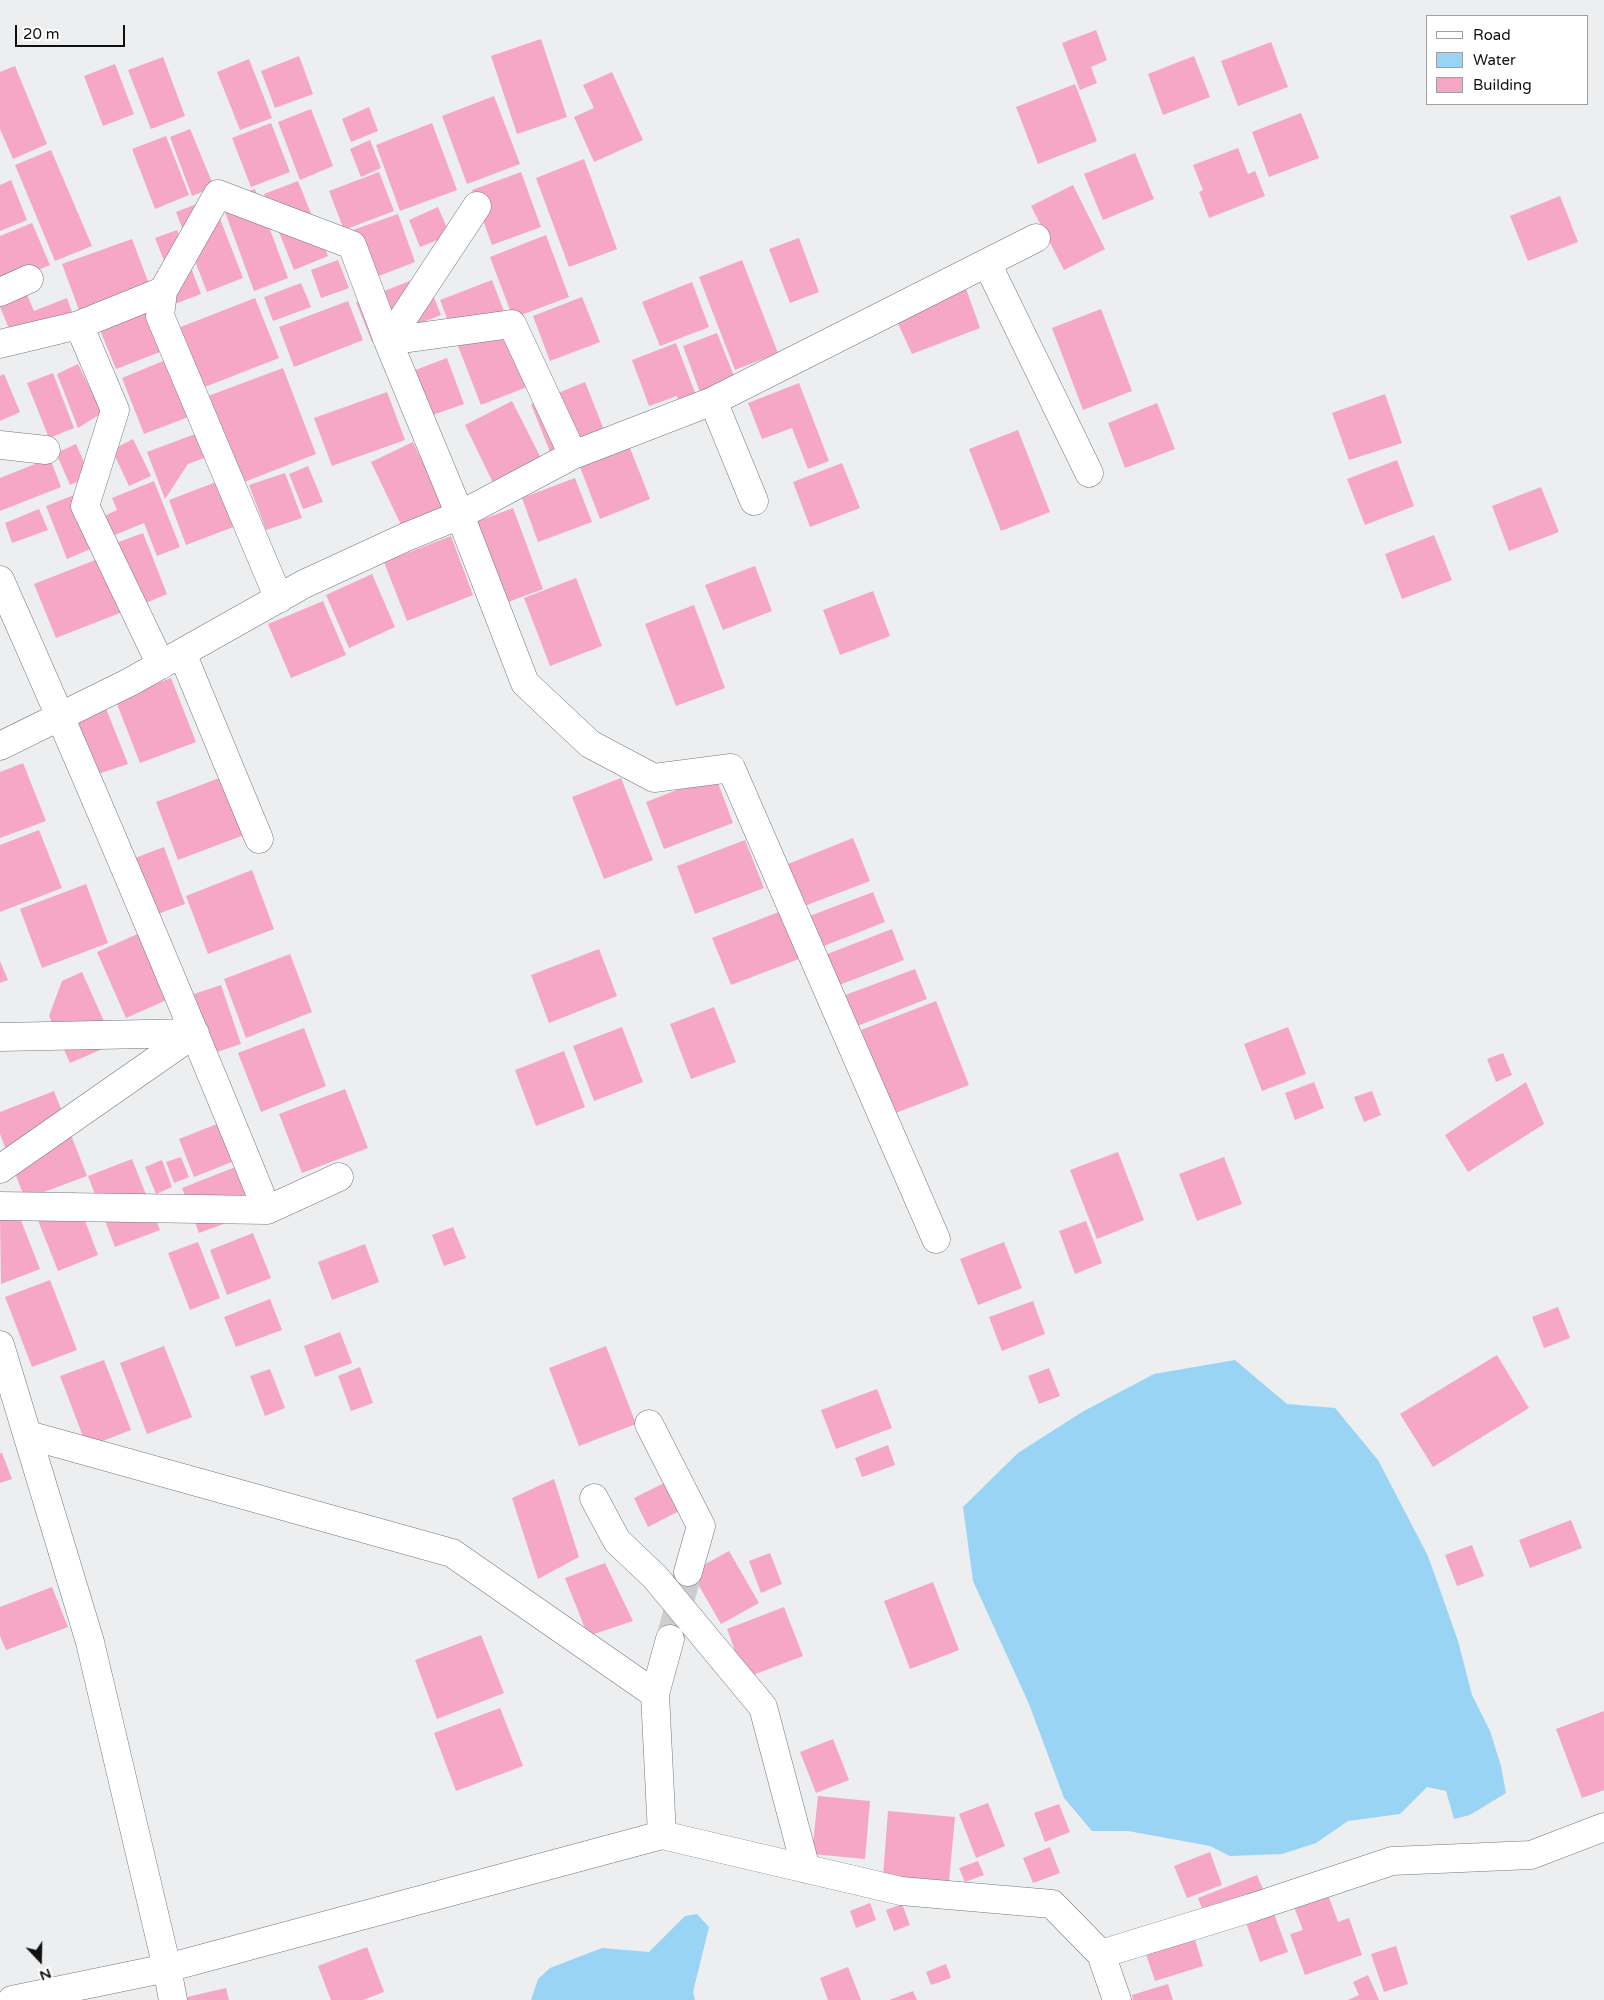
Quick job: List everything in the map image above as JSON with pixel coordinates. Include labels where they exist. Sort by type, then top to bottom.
[{"type":"street","points":[[278,599],[160,316],[163,290],[218,194],[352,245],[388,342],[460,515],[525,683],[590,744],[654,778],[731,768],[936,1239]]},
{"type":"street","points":[[388,342],[477,206]]},
{"type":"street","points":[[0,746],[130,682],[304,584],[406,537],[460,515],[573,455],[712,401],[1036,238]]},
{"type":"street","points":[[987,263],[1089,474]]},
{"type":"street","points":[[0,292],[29,278]]},
{"type":"street","points":[[0,344],[79,325],[163,290]]},
{"type":"street","points":[[388,342],[512,324],[573,455]]},
{"type":"street","points":[[79,325],[115,410],[85,506],[172,659],[259,839]]},
{"type":"street","points":[[712,401],[754,501]]},
{"type":"street","points":[[0,444],[46,450]]},
{"type":"street","points":[[0,580],[60,715],[267,1210]]},
{"type":"street","points":[[0,1037],[194,1032]]},
{"type":"street","points":[[0,1169],[194,1032]]},
{"type":"street","points":[[0,1206],[267,1210],[340,1177]]},
{"type":"street","points":[[0,1345],[90,1642],[168,1968],[173,2000]]},
{"type":"street","points":[[649,1424],[701,1526],[688,1572]]},
{"type":"street","points":[[28,1435],[452,1552],[655,1694]]},
{"type":"street","points":[[594,1498],[617,1541],[655,1577],[764,1707],[806,1869]]},
{"type":"street","points":[[662,1835],[655,1694],[670,1639]]},
{"type":"street","points":[[1101,1954],[1251,1908],[1392,1861],[1531,1855],[1604,1827]]},
{"type":"street","points":[[12,2000],[168,1968],[662,1835],[901,1891],[1052,1904],[1101,1954],[1117,2000]]},
{"type":"water","points":[[1235,1360],[1287,1404],[1335,1408],[1378,1460],[1428,1556],[1458,1641],[1472,1695],[1490,1731],[1501,1766],[1506,1793],[1470,1815],[1454,1819],[1446,1791],[1427,1787],[1400,1814],[1348,1821],[1316,1843],[1282,1854],[1230,1856],[1210,1846],[1128,1831],[1092,1831],[1064,1798],[1029,1704],[973,1581],[963,1507],[1018,1453],[1082,1412],[1154,1374]]},
{"type":"water","points":[[697,1914],[709,1927],[693,1992],[695,2000],[531,2000],[538,1979],[550,1968],[602,1948],[649,1952],[685,1916]]},
{"type":"building","points":[[1096,30],[1107,60],[1091,67],[1097,83],[1080,90],[1062,43]]},
{"type":"building","points":[[541,39],[567,117],[517,134],[491,56]]},
{"type":"building","points":[[1271,42],[1288,87],[1238,106],[1221,61]]},
{"type":"building","points":[[299,56],[313,94],[275,108],[261,71]]},
{"type":"building","points":[[1194,56],[1210,97],[1163,115],[1148,74]]},
{"type":"building","points":[[163,57],[185,116],[151,129],[128,70]]},
{"type":"building","points":[[249,59],[272,118],[240,130],[217,72]]},
{"type":"building","points":[[115,64],[134,114],[103,126],[84,76]]},
{"type":"building","points":[[15,66],[47,144],[13,159],[0,129],[0,72]]},
{"type":"building","points":[[612,72],[643,140],[594,162],[574,117],[594,108],[583,85]]},
{"type":"building","points":[[1075,84],[1097,141],[1038,164],[1016,107]]},
{"type":"building","points":[[494,96],[520,164],[467,184],[442,116]]},
{"type":"building","points":[[369,107],[378,131],[351,142],[342,119]]},
{"type":"building","points":[[311,109],[333,166],[300,180],[278,122]]},
{"type":"building","points":[[1301,113],[1319,158],[1269,177],[1252,132]]},
{"type":"building","points":[[271,123],[290,172],[251,187],[232,138]]},
{"type":"building","points":[[432,123],[457,190],[400,211],[376,145]]},
{"type":"building","points":[[190,129],[214,187],[192,196],[170,137]]},
{"type":"building","points":[[166,136],[189,195],[155,209],[132,149]]},
{"type":"building","points":[[370,140],[381,168],[361,177],[350,149]]},
{"type":"building","points":[[1238,148],[1248,174],[1255,171],[1265,196],[1209,218],[1199,192],[1203,190],[1193,165]]},
{"type":"building","points":[[51,150],[92,246],[55,261],[15,165]]},
{"type":"building","points":[[1135,153],[1154,199],[1103,220],[1084,174]]},
{"type":"building","points":[[584,159],[617,249],[569,267],[536,178]]},
{"type":"building","points":[[379,172],[394,211],[344,230],[329,191]]},
{"type":"building","points":[[521,172],[541,227],[492,245],[472,190]]},
{"type":"building","points":[[11,180],[27,220],[0,231],[0,185]]},
{"type":"building","points":[[298,181],[328,256],[294,270],[264,194]]},
{"type":"building","points":[[1073,185],[1105,249],[1064,270],[1031,206]]},
{"type":"building","points":[[255,189],[288,278],[254,291],[221,201]]},
{"type":"building","points":[[1560,196],[1578,242],[1528,261],[1510,216]]},
{"type":"building","points":[[212,198],[243,278],[207,292],[176,212]]},
{"type":"building","points":[[438,207],[450,235],[420,247],[409,220]]},
{"type":"building","points":[[398,214],[415,262],[371,279],[353,230]]},
{"type":"building","points":[[32,223],[50,265],[0,286],[0,236]]},
{"type":"building","points":[[177,230],[201,294],[172,305],[163,291],[156,272],[167,268],[155,238]]},
{"type":"building","points":[[546,235],[569,297],[513,318],[490,257]]},
{"type":"building","points":[[799,238],[819,292],[790,303],[769,249]]},
{"type":"building","points":[[132,239],[152,292],[82,318],[62,264]]},
{"type":"building","points":[[338,260],[349,288],[321,298],[311,270]]},
{"type":"building","points":[[742,260],[778,353],[735,370],[699,277]]},
{"type":"building","points":[[425,275],[441,315],[372,342],[356,302]]},
{"type":"building","points":[[492,280],[532,385],[481,405],[440,300]]},
{"type":"building","points":[[963,280],[980,328],[912,354],[894,315]]},
{"type":"building","points":[[692,282],[709,327],[660,346],[642,302]]},
{"type":"building","points":[[301,283],[311,307],[273,321],[264,297]]},
{"type":"building","points":[[25,290],[34,311],[67,298],[73,315],[13,338],[0,307],[0,300]]},
{"type":"building","points":[[582,297],[600,342],[550,361],[533,316]]},
{"type":"building","points":[[255,298],[279,358],[197,390],[173,330]]},
{"type":"building","points":[[348,301],[363,340],[294,367],[279,327]]},
{"type":"building","points":[[148,305],[165,350],[116,369],[98,325]]},
{"type":"building","points":[[1101,309],[1132,391],[1083,410],[1052,328]]},
{"type":"building","points":[[717,333],[736,381],[701,395],[683,346]]},
{"type":"building","points":[[676,343],[699,403],[682,410],[677,396],[649,406],[632,360]]},
{"type":"building","points":[[447,358],[464,404],[427,417],[410,372]]},
{"type":"building","points":[[168,359],[191,416],[144,434],[122,378]]},
{"type":"building","points":[[78,364],[102,413],[78,428],[57,374]]},
{"type":"building","points":[[283,368],[316,454],[234,486],[200,399]]},
{"type":"building","points":[[53,373],[74,428],[49,438],[27,383]]},
{"type":"building","points":[[4,374],[20,412],[0,421],[0,376]]},
{"type":"building","points":[[585,382],[608,440],[554,462],[531,404]]},
{"type":"building","points":[[799,383],[829,461],[808,469],[792,428],[762,439],[748,403]]},
{"type":"building","points":[[387,392],[405,440],[332,466],[314,418]]},
{"type":"building","points":[[1385,394],[1402,443],[1349,460],[1332,413]]},
{"type":"building","points":[[512,401],[545,466],[497,491],[465,425]]},
{"type":"building","points":[[1157,403],[1175,449],[1125,468],[1108,423]]},
{"type":"building","points":[[206,430],[215,454],[188,464],[165,499],[147,452]]},
{"type":"building","points":[[1018,430],[1050,512],[1001,531],[969,449]]},
{"type":"building","points":[[133,439],[151,476],[129,486],[112,450]]},
{"type":"building","points":[[413,442],[444,507],[402,527],[371,462]]},
{"type":"building","points":[[76,444],[90,476],[70,485],[56,453]]},
{"type":"building","points":[[630,448],[650,499],[600,519],[580,467]]},
{"type":"building","points":[[50,458],[61,487],[0,511],[0,478]]},
{"type":"building","points":[[1397,460],[1414,506],[1365,525],[1347,479]]},
{"type":"building","points":[[842,463],[860,508],[810,527],[793,482]]},
{"type":"building","points":[[308,466],[323,502],[303,509],[289,474]]},
{"type":"building","points":[[285,473],[302,518],[266,530],[249,485]]},
{"type":"building","points":[[575,478],[592,522],[538,542],[522,498]]},
{"type":"building","points":[[154,481],[180,547],[157,556],[144,523],[110,537],[102,517],[117,510],[112,498]]},
{"type":"building","points":[[219,481],[236,526],[186,545],[169,500]]},
{"type":"building","points":[[1541,487],[1559,532],[1509,551],[1492,506]]},
{"type":"building","points":[[74,495],[95,547],[67,559],[46,506]]},
{"type":"building","points":[[513,508],[543,589],[503,604],[473,523]]},
{"type":"building","points":[[39,509],[48,530],[12,543],[5,523]]},
{"type":"building","points":[[143,533],[167,594],[141,605],[116,543]]},
{"type":"building","points":[[1434,535],[1452,580],[1402,599],[1385,554]]},
{"type":"building","points":[[451,536],[473,595],[407,621],[384,562]]},
{"type":"building","points":[[103,557],[125,611],[56,638],[34,584]]},
{"type":"building","points":[[755,566],[772,611],[723,630],[705,585]]},
{"type":"building","points":[[372,574],[395,627],[349,648],[326,595]]},
{"type":"building","points":[[576,578],[602,646],[550,666],[524,598]]},
{"type":"building","points":[[873,591],[890,636],[840,655],[823,610]]},
{"type":"building","points":[[323,601],[346,655],[291,678],[268,624]]},
{"type":"building","points":[[694,605],[725,688],[676,706],[645,624]]},
{"type":"building","points":[[171,678],[196,742],[140,763],[115,699]]},
{"type":"building","points":[[105,706],[128,764],[95,775],[72,718]]},
{"type":"building","points":[[23,763],[46,821],[0,838],[0,772]]},
{"type":"building","points":[[715,775],[733,823],[664,849],[646,802]]},
{"type":"building","points":[[222,777],[244,835],[178,860],[156,802]]},
{"type":"building","points":[[621,778],[653,860],[604,879],[572,797]]},
{"type":"building","points":[[39,830],[62,888],[0,912],[0,845]]},
{"type":"building","points":[[853,838],[870,881],[799,908],[783,866]]},
{"type":"building","points":[[745,840],[764,888],[695,914],[677,866]]},
{"type":"building","points":[[164,847],[185,904],[155,915],[135,858]]},
{"type":"building","points":[[252,870],[274,929],[208,954],[186,896]]},
{"type":"building","points":[[86,884],[108,943],[42,968],[20,909]]},
{"type":"building","points":[[873,892],[885,922],[811,951],[799,920]]},
{"type":"building","points":[[781,911],[799,959],[731,985],[712,938]]},
{"type":"building","points":[[892,929],[904,960],[829,989],[817,958]]},
{"type":"building","points":[[142,932],[171,998],[126,1018],[97,952]]},
{"type":"building","points":[[599,949],[617,996],[549,1023],[531,975]]},
{"type":"building","points":[[290,954],[312,1012],[246,1038],[224,979]]},
{"type":"building","points":[[0,961],[8,980],[0,983]]},
{"type":"building","points":[[915,969],[927,999],[852,1028],[840,997]]},
{"type":"building","points":[[82,972],[114,1044],[70,1063],[49,1016],[62,981]]},
{"type":"building","points":[[221,985],[241,1044],[214,1053],[194,994]]},
{"type":"building","points":[[936,1001],[969,1085],[893,1114],[861,1030]]},
{"type":"building","points":[[714,1007],[736,1062],[691,1079],[670,1024]]},
{"type":"building","points":[[622,1027],[643,1082],[594,1101],[573,1046]]},
{"type":"building","points":[[1288,1027],[1306,1074],[1262,1091],[1244,1044]]},
{"type":"building","points":[[304,1028],[326,1086],[261,1112],[238,1053]]},
{"type":"building","points":[[564,1051],[585,1107],[536,1126],[515,1070]]},
{"type":"building","points":[[1503,1053],[1512,1075],[1496,1082],[1487,1059]]},
{"type":"building","points":[[1314,1082],[1324,1108],[1295,1120],[1285,1093]]},
{"type":"building","points":[[1526,1082],[1544,1124],[1468,1172],[1445,1135]]},
{"type":"building","points":[[345,1089],[368,1148],[302,1173],[279,1114]]},
{"type":"building","points":[[54,1091],[87,1176],[25,1199],[0,1134],[0,1112]]},
{"type":"building","points":[[1372,1091],[1381,1115],[1364,1122],[1354,1097]]},
{"type":"building","points":[[217,1124],[232,1162],[194,1177],[179,1139]]},
{"type":"building","points":[[1118,1152],[1144,1220],[1097,1239],[1070,1170]]},
{"type":"building","points":[[181,1157],[189,1177],[174,1183],[166,1162]]},
{"type":"building","points":[[1224,1157],[1242,1204],[1197,1221],[1179,1174]]},
{"type":"building","points":[[132,1159],[160,1230],[115,1247],[88,1176]]},
{"type":"building","points":[[162,1160],[172,1187],[156,1194],[145,1167]]},
{"type":"building","points":[[238,1166],[256,1212],[199,1233],[182,1188]]},
{"type":"building","points":[[74,1192],[98,1255],[58,1271],[33,1208]]},
{"type":"building","points":[[16,1208],[40,1269],[1,1284],[0,1214]]},
{"type":"building","points":[[1086,1221],[1102,1263],[1075,1274],[1059,1231]]},
{"type":"building","points":[[453,1227],[466,1258],[444,1266],[432,1235]]},
{"type":"building","points":[[253,1233],[271,1278],[227,1295],[210,1250]]},
{"type":"building","points":[[198,1242],[220,1298],[190,1310],[168,1253]]},
{"type":"building","points":[[1004,1242],[1022,1288],[978,1305],[960,1259]]},
{"type":"building","points":[[365,1244],[379,1282],[332,1300],[318,1262]]},
{"type":"building","points":[[50,1280],[77,1350],[32,1367],[5,1297]]},
{"type":"building","points":[[270,1299],[282,1330],[236,1347],[224,1317]]},
{"type":"building","points":[[1033,1301],[1045,1334],[1002,1351],[989,1317]]},
{"type":"building","points":[[1558,1307],[1570,1338],[1544,1348],[1532,1317]]},
{"type":"building","points":[[340,1332],[352,1363],[315,1377],[304,1346]]},
{"type":"building","points":[[164,1346],[192,1417],[147,1434],[120,1363]]},
{"type":"building","points":[[606,1346],[636,1424],[579,1446],[549,1368]]},
{"type":"building","points":[[1497,1355],[1529,1408],[1433,1467],[1400,1414]]},
{"type":"building","points":[[104,1360],[131,1430],[87,1447],[60,1376]]},
{"type":"building","points":[[360,1367],[373,1403],[351,1411],[338,1376]]},
{"type":"building","points":[[1049,1368],[1060,1396],[1039,1404],[1028,1376]]},
{"type":"building","points":[[270,1369],[285,1408],[265,1416],[250,1376]]},
{"type":"building","points":[[877,1389],[892,1428],[836,1449],[821,1410]]},
{"type":"building","points":[[888,1445],[895,1465],[862,1477],[855,1458]]},
{"type":"building","points":[[0,1453],[2,1453],[12,1479],[0,1483]]},
{"type":"building","points":[[554,1479],[579,1557],[538,1579],[512,1498]]},
{"type":"building","points":[[670,1480],[685,1508],[648,1527],[634,1498]]},
{"type":"building","points":[[1571,1520],[1582,1548],[1530,1568],[1519,1540]]},
{"type":"building","points":[[1472,1545],[1484,1576],[1457,1586],[1445,1555]]},
{"type":"building","points":[[729,1551],[759,1603],[721,1624],[691,1572]]},
{"type":"building","points":[[770,1553],[782,1584],[761,1593],[749,1561]]},
{"type":"building","points":[[605,1563],[633,1621],[588,1636],[565,1578]]},
{"type":"building","points":[[933,1582],[959,1650],[910,1669],[884,1601]]},
{"type":"building","points":[[52,1587],[68,1627],[6,1650],[0,1636],[0,1607]]},
{"type":"building","points":[[784,1607],[803,1656],[745,1678],[727,1629]]},
{"type":"building","points":[[481,1635],[504,1693],[437,1719],[415,1660]]},
{"type":"building","points":[[500,1708],[523,1766],[456,1791],[434,1733]]},
{"type":"building","points":[[1604,1711],[1604,1790],[1582,1798],[1556,1729]]},
{"type":"building","points":[[833,1739],[849,1780],[816,1793],[800,1752]]},
{"type":"building","points":[[818,1796],[870,1801],[865,1859],[812,1854]]},
{"type":"building","points":[[988,1803],[1005,1846],[976,1858],[959,1814]]},
{"type":"building","points":[[1059,1804],[1070,1832],[1045,1842],[1034,1813]]},
{"type":"building","points":[[888,1811],[955,1817],[949,1881],[883,1876]]},
{"type":"building","points":[[1050,1847],[1060,1873],[1033,1883],[1023,1858]]},
{"type":"building","points":[[1210,1852],[1222,1885],[1187,1898],[1174,1866]]},
{"type":"building","points":[[978,1861],[984,1875],[965,1882],[959,1868]]},
{"type":"building","points":[[1257,1875],[1265,1894],[1205,1917],[1198,1898]]},
{"type":"building","points":[[1328,1895],[1338,1922],[1349,1918],[1362,1955],[1305,1975],[1290,1934],[1303,1930],[1294,1907]]},
{"type":"building","points":[[870,1903],[876,1920],[856,1928],[850,1911]]},
{"type":"building","points":[[902,1904],[910,1925],[894,1931],[886,1910]]},
{"type":"building","points":[[1272,1908],[1288,1952],[1260,1962],[1244,1917]]},
{"type":"building","points":[[1194,1936],[1203,1966],[1155,1981],[1145,1951]]},
{"type":"building","points":[[1396,1946],[1408,1984],[1384,1992],[1371,1954]]},
{"type":"building","points":[[367,1947],[384,1992],[363,2000],[331,2000],[318,1966]]},
{"type":"building","points":[[946,1964],[951,1978],[931,1985],[926,1972]]},
{"type":"building","points":[[848,1967],[861,2000],[828,2000],[820,1978]]},
{"type":"building","points":[[1368,1975],[1379,2000],[1348,2000],[1359,1995],[1353,1982]]},
{"type":"building","points":[[1168,1984],[1173,2000],[1133,2000],[1132,1995]]},
{"type":"building","points":[[226,1988],[229,2000],[188,2000],[187,1997]]},
{"type":"building","points":[[913,1991],[917,2000],[889,2000]]},
{"type":"tunnel","points":[[670,1639],[688,1572]]}]
